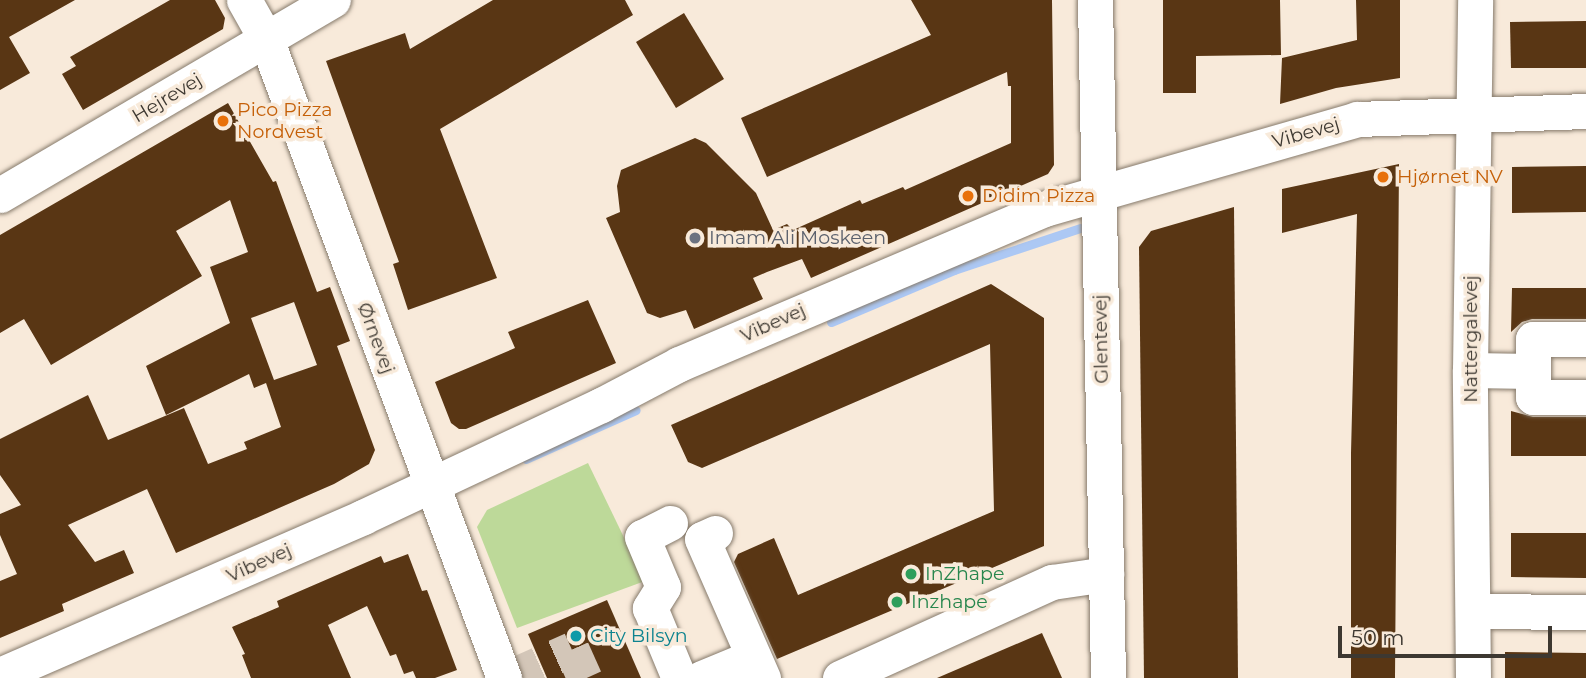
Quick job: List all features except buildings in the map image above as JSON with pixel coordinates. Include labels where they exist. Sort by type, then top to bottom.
[{"type":"street","name":"Ørnevej","points":[[244,0],[265,39],[504,678]]},
{"type":"street","name":"Hejrevej","points":[[0,195],[333,0]]},
{"type":"street","name":"Glentevej","points":[[1095,0],[1106,677]]},
{"type":"street","name":"Nattergalevej","points":[[1473,678],[1470,370],[1475,0]]},
{"type":"street","name":"Vibevej","points":[[0,675],[430,485],[601,405],[679,364],[1044,209],[1357,119],[1586,111]]},
{"type":"street","points":[[1586,339],[1533,339],[1533,397],[1586,397]]},
{"type":"street","points":[[1470,370],[1533,371]]},
{"type":"street","points":[[670,523],[642,537],[663,587],[650,608],[679,678]]},
{"type":"street","points":[[702,678],[758,668],[702,539],[715,533]]},
{"type":"street","points":[[840,678],[1052,582],[1106,574]]},
{"type":"street","points":[[1473,611],[1586,612]]},
{"type":"green space","points":[[588,463],[645,581],[517,628],[477,527],[487,510]]},
{"type":"waterway","points":[[831,322],[954,270],[1080,228]]},
{"type":"waterway","points":[[526,459],[636,410]]},
{"type":"tunnel","points":[[507,678],[572,649],[585,678]]},
{"type":"place","name":"Pico Pizza Nordvest","points":[[223,121]]},
{"type":"place","name":"Hjørnet NV","points":[[1383,177]]},
{"type":"place","name":"Didim Pizza","points":[[968,196]]},
{"type":"place","name":"Imam Ali Moskeen","points":[[695,238]]},
{"type":"place","name":"InZhape","points":[[911,574]]},
{"type":"place","name":"Inzhape","points":[[897,602]]},
{"type":"place","name":"City Bilsyn","points":[[576,636]]}]
